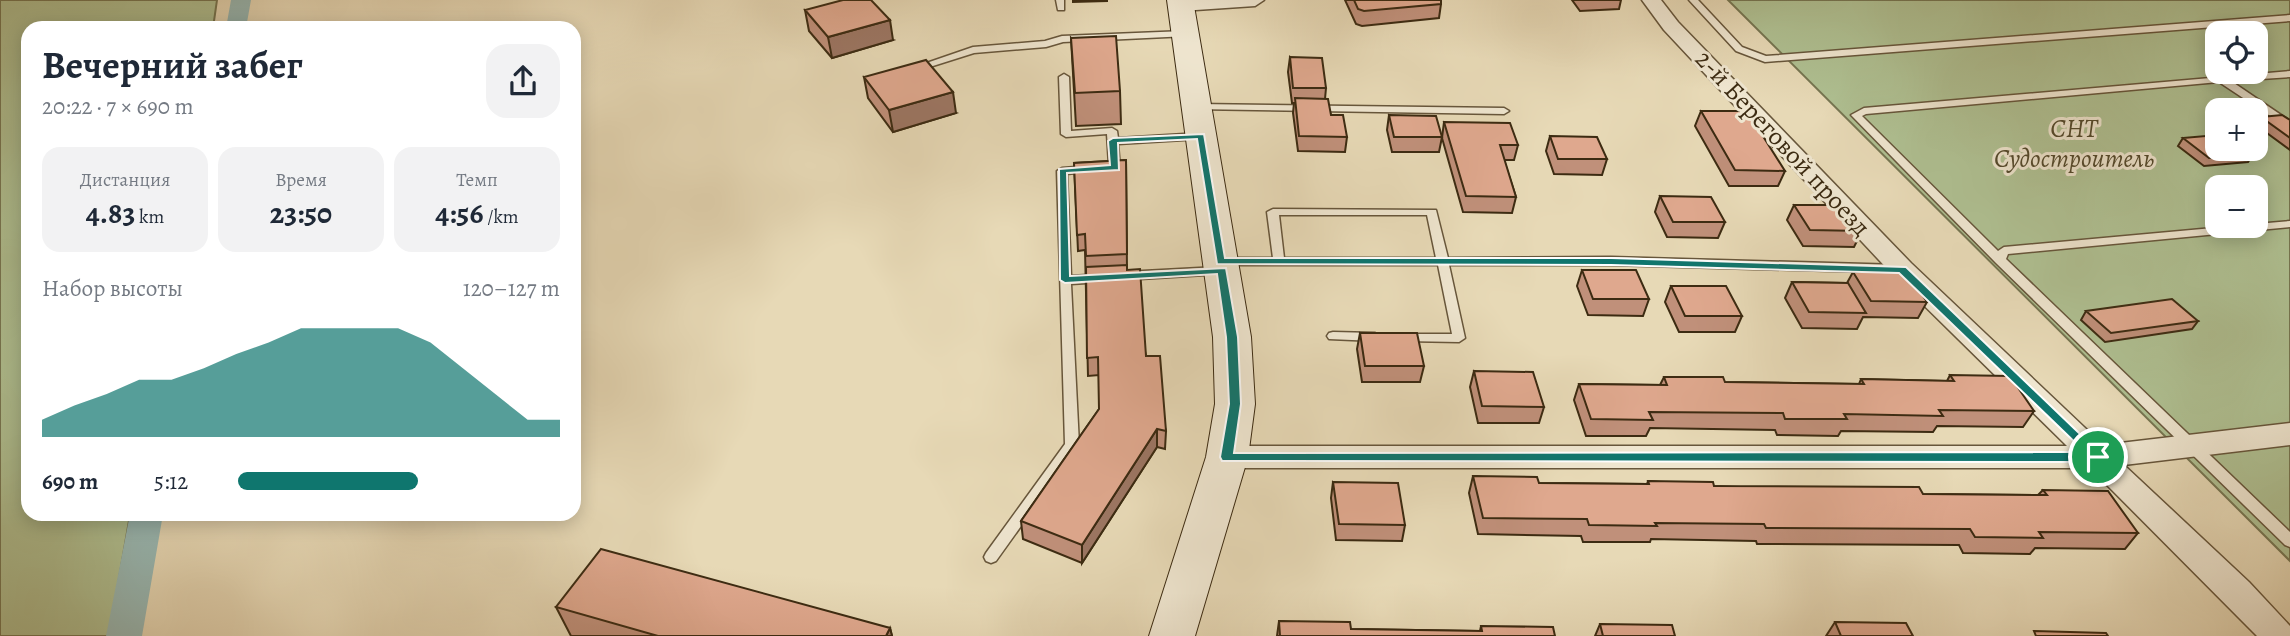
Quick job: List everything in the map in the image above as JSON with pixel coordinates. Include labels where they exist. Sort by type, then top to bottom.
[{"type":"main road","points":[[1172,636],[1227,457],[1235,404],[1232,337],[1182,13]]},
{"type":"street","points":[[1182,13],[1255,0]]},
{"type":"street","name":"2-й Береговой проезд","points":[[1651,0],[1671,26],[1902,270],[2237,592],[2278,636]]},
{"type":"street","points":[[1227,457],[2098,457],[2290,435]]},
{"type":"lane","points":[[1693,0],[1739,48],[1765,59],[2290,18]]},
{"type":"lane","points":[[903,72],[973,50],[1046,44],[1182,13]]},
{"type":"lane","points":[[2268,76],[2290,74]]},
{"type":"lane","points":[[991,557],[1072,445],[1062,171],[1115,168],[1112,131],[1066,134],[1065,77]]},
{"type":"lane","points":[[2205,80],[1864,111],[1856,115],[2000,260],[2290,541]]},
{"type":"lane","points":[[2228,84],[2290,126]]},
{"type":"lane","points":[[1113,141],[1199,122],[1504,111]]},
{"type":"lane","points":[[1279,262],[1273,212],[1432,212],[1459,338],[1333,336]]},
{"type":"lane","points":[[2000,260],[2004,251],[2290,224]]},
{"type":"lane","points":[[1065,280],[1279,262],[1611,261],[1902,270]]},
{"type":"green space","points":[[0,0],[217,0],[214,21],[21,21],[21,521],[129,521],[109,636],[0,636]]},
{"type":"green space","name":"СНТ Судостроитель","points":[[1728,0],[2290,0],[2290,561]]},
{"type":"building","points":[[843,0],[871,0],[890,20],[828,37],[805,10]]},
{"type":"building","points":[[1354,0],[1441,0],[1441,4],[1364,11],[1358,9]]},
{"type":"building","points":[[1116,36],[1120,91],[1075,93],[1071,38]]},
{"type":"building","points":[[1290,57],[1322,58],[1326,88],[1293,88]]},
{"type":"building","points":[[926,60],[953,92],[889,110],[864,77]]},
{"type":"building","points":[[1295,98],[1328,99],[1331,115],[1343,115],[1347,137],[1299,136]]},
{"type":"building","points":[[1701,111],[1747,111],[1785,171],[1735,170]]},
{"type":"building","points":[[1389,115],[1436,116],[1442,137],[1394,137]]},
{"type":"building","points":[[2282,115],[2290,120],[2290,138],[2268,122],[2268,116]]},
{"type":"building","points":[[1444,122],[1510,123],[1518,145],[1500,145],[1516,197],[1466,196]]},
{"type":"building","points":[[1550,136],[1597,137],[1607,159],[1558,159]]},
{"type":"building","points":[[2205,136],[2205,155],[2183,138]]},
{"type":"building","points":[[1126,160],[1127,254],[1086,256],[1085,234],[1077,235],[1074,163]]},
{"type":"building","points":[[1660,196],[1711,197],[1725,222],[1673,222]]},
{"type":"building","points":[[1794,205],[1845,205],[1862,231],[1810,230]]},
{"type":"building","points":[[1127,265],[1127,270],[1140,269],[1146,356],[1160,356],[1166,431],[1157,429],[1082,545],[1021,521],[1099,409],[1098,357],[1087,358],[1086,267]]},
{"type":"building","points":[[1582,270],[1636,270],[1649,299],[1593,299]]},
{"type":"building","points":[[1853,272],[1907,272],[1927,302],[1871,301]]},
{"type":"building","points":[[1792,282],[1848,283],[1866,313],[1809,312]]},
{"type":"building","points":[[1671,286],[1726,286],[1742,316],[1685,316]]},
{"type":"building","points":[[2172,299],[2198,321],[2111,333],[2086,311]]},
{"type":"building","points":[[1360,333],[1417,333],[1424,366],[1365,366]]},
{"type":"building","points":[[1474,371],[1533,372],[1544,407],[1482,406]]},
{"type":"building","points":[[1950,375],[2010,376],[2034,411],[1939,410],[1943,416],[1844,414],[1847,419],[1785,419],[1783,413],[1649,412],[1653,420],[1591,419],[1579,384],[1667,385],[1664,377],[1723,377],[1725,382],[1864,384],[1861,379],[1954,381]]},
{"type":"building","points":[[1473,476],[1537,477],[1539,483],[1649,484],[1648,481],[1713,482],[1714,486],[1919,487],[1923,494],[2047,495],[2043,490],[2108,491],[2138,533],[2039,532],[2043,538],[1975,537],[1970,529],[1766,528],[1764,524],[1589,525],[1587,519],[1483,518]]},
{"type":"building","points":[[1333,482],[1398,483],[1405,525],[1339,524]]},
{"type":"building","points":[[601,549],[890,628],[886,636],[658,636],[556,607]]},
{"type":"building","points":[[1279,621],[1350,622],[1351,629],[1482,631],[1481,626],[1553,627],[1555,636],[1280,636]]},
{"type":"building","points":[[1835,622],[1906,623],[1913,636],[1841,636]]},
{"type":"building","points":[[1600,624],[1672,625],[1675,636],[1603,636]]},
{"type":"building","points":[[2034,631],[2106,633],[2108,636],[2036,636]]},
{"type":"waterway","points":[[237,21],[241,0]]},
{"type":"waterway","points":[[124,636],[146,521]]},
{"type":"route","points":[[1201,136],[1221,262],[1611,261],[1902,270],[2098,457],[1227,457],[1235,404],[1232,337],[1222,271],[1065,280],[1062,171],[1115,168],[1113,141],[1201,136]]}]
